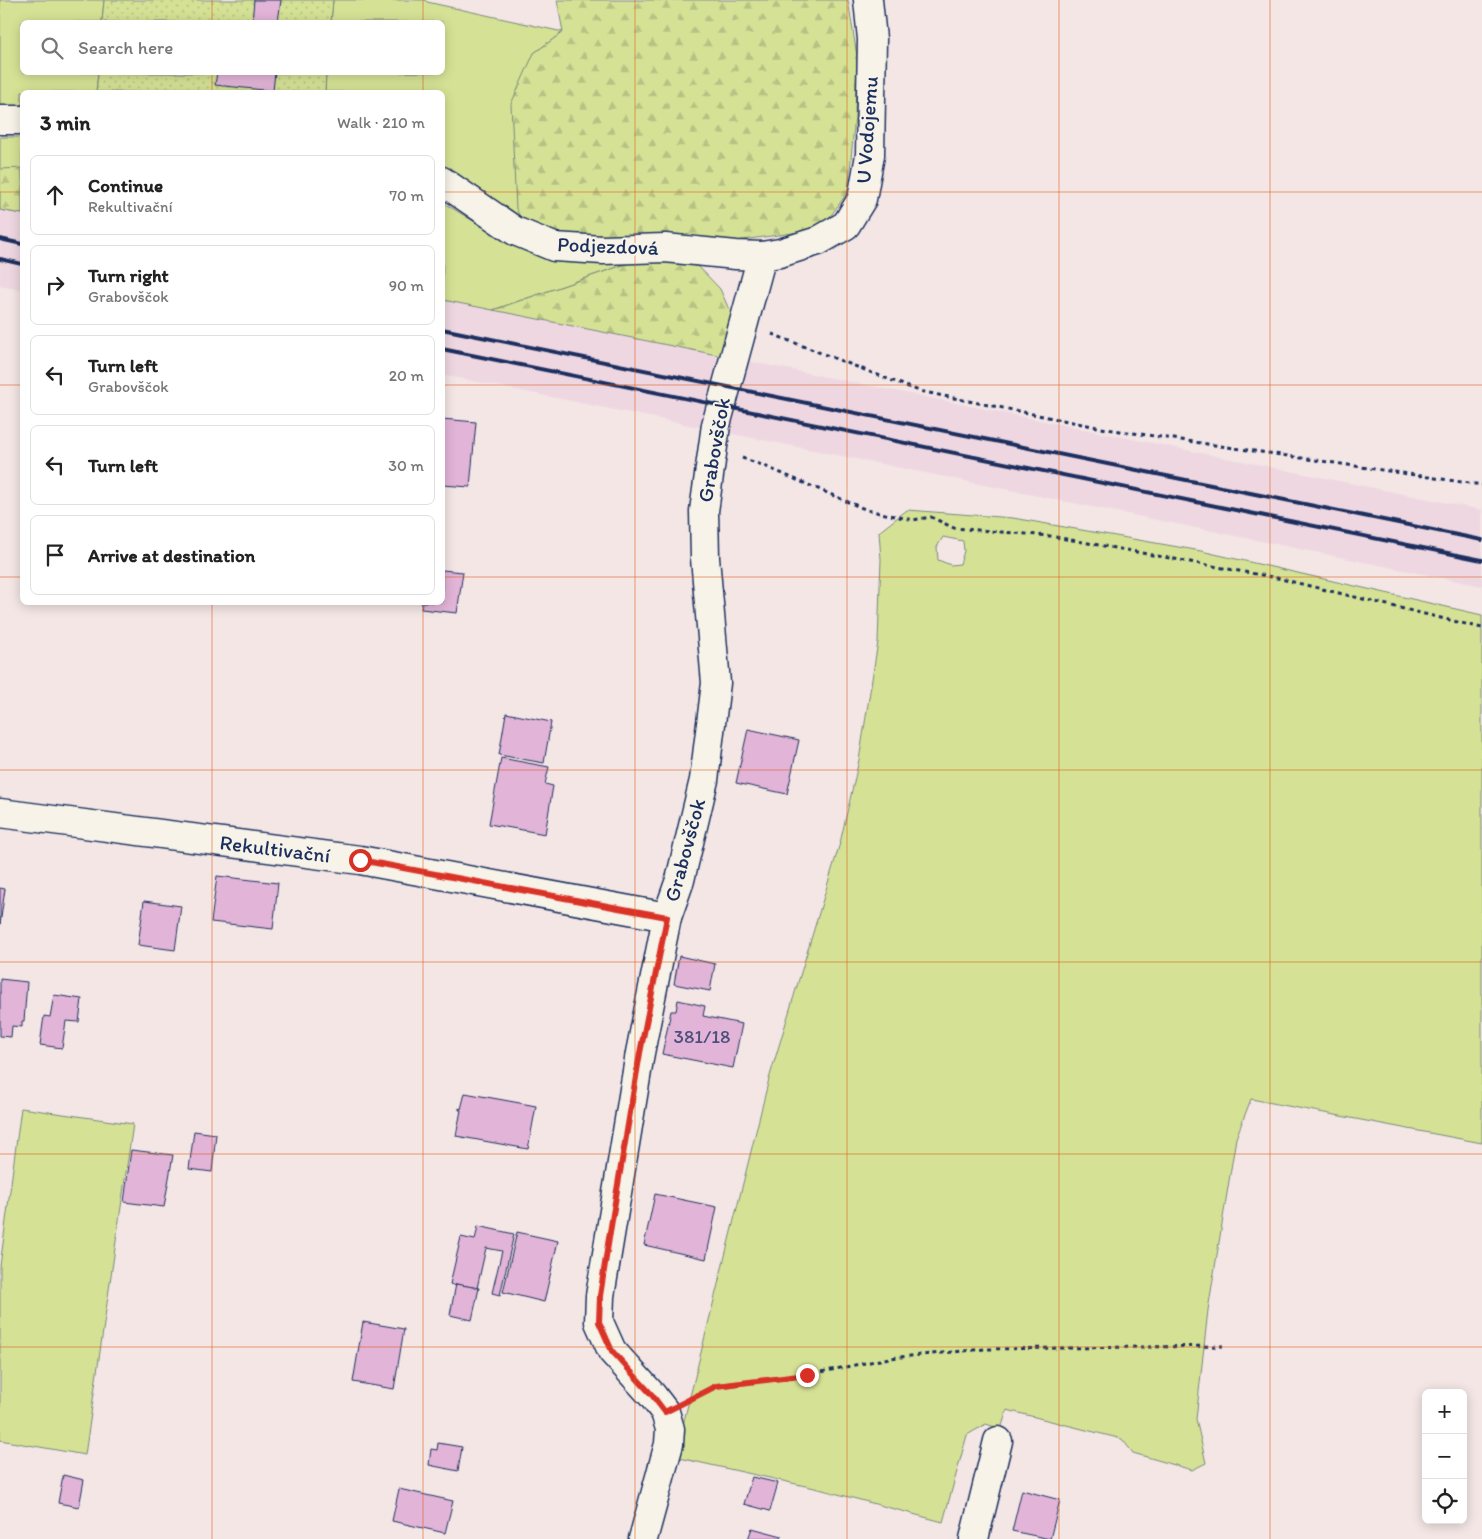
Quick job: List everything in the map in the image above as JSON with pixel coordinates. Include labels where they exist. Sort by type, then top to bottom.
[{"type":"street","name":"U Vodojemu","points":[[762,256],[780,254],[818,241],[846,225],[862,199],[870,155],[872,39],[868,0]]},
{"type":"street","points":[[0,120],[20,120]]},
{"type":"street","name":"Podjezdová","points":[[445,183],[515,231],[554,247],[603,250],[666,248],[762,256]]},
{"type":"street","name":"Grabovščok","points":[[643,1539],[669,1444],[670,1429],[665,1412],[612,1351],[599,1322],[600,1296],[640,1053],[667,917],[680,880],[704,780],[716,683],[705,558],[704,511],[710,473],[711,448],[718,416],[762,256]]},
{"type":"street","name":"Rekultivační","points":[[0,813],[360,860],[667,917]]},
{"type":"street","points":[[974,1539],[998,1441]]},
{"type":"path","points":[[743,323],[919,391],[1107,428],[1482,485]]},
{"type":"path","points":[[711,448],[762,465],[867,510],[913,520],[931,517],[954,528],[1050,536],[1268,576],[1482,628]]},
{"type":"path","points":[[665,1412],[716,1386],[807,1375],[889,1358],[985,1349],[1223,1346]]},
{"type":"shaded area","points":[[0,209],[20,214],[20,290],[0,285]]},
{"type":"shaded area","points":[[445,300],[1482,510],[1482,586],[445,375]]},
{"type":"green space","points":[[0,0],[104,0],[102,20],[20,20],[20,75],[98,75],[96,90],[20,90],[20,107],[0,107]]},
{"type":"green space","points":[[104,0],[333,0],[331,20],[102,20]]},
{"type":"green space","points":[[333,0],[425,0],[563,32],[534,53],[524,224],[445,167],[445,90],[325,90],[326,75],[445,75],[445,20],[331,20]]},
{"type":"green space","points":[[557,0],[848,0],[857,56],[855,115],[848,192],[821,229],[707,245],[554,239],[524,224],[516,209],[511,104],[534,53],[563,32]]},
{"type":"green space","points":[[98,75],[326,75],[325,90],[96,90]]},
{"type":"green space","points":[[0,137],[20,137],[20,214],[0,210]]},
{"type":"green space","points":[[20,168],[20,214],[0,210],[0,169]]},
{"type":"green space","points":[[445,204],[516,247],[585,263],[638,260],[493,310],[445,300]]},
{"type":"green space","points":[[663,259],[699,267],[720,289],[731,314],[722,356],[493,310],[638,260]]},
{"type":"green space","points":[[907,510],[1013,518],[1201,551],[1482,615],[1482,1143],[1251,1099],[1236,1138],[1208,1310],[1196,1419],[1206,1463],[1192,1470],[1133,1453],[1122,1439],[1007,1410],[1001,1429],[986,1424],[967,1435],[943,1522],[819,1489],[675,1457],[769,1079],[840,843],[859,760],[878,642],[881,559],[879,532]],"holes":[[[943,537],[963,541],[964,551],[960,564],[951,565],[938,560],[937,547]]]},
{"type":"green space","points":[[21,1108],[133,1124],[85,1455],[0,1440],[0,1266]]},
{"type":"building","points":[[254,0],[281,0],[278,20],[252,20]]},
{"type":"building","points":[[217,75],[275,75],[273,90],[215,85]]},
{"type":"building","points":[[445,419],[476,422],[470,487],[445,485]]},
{"type":"building","points":[[445,570],[463,572],[457,613],[421,609],[422,605],[445,605]]},
{"type":"building","points":[[506,713],[551,722],[544,763],[499,755]]},
{"type":"building","points":[[748,729],[799,740],[787,794],[736,783]]},
{"type":"building","points":[[501,758],[549,767],[545,784],[553,786],[545,834],[489,824]]},
{"type":"building","points":[[217,876],[278,883],[273,929],[211,922]]},
{"type":"building","points":[[0,888],[5,889],[0,925]]},
{"type":"building","points":[[144,901],[181,906],[175,950],[138,945]]},
{"type":"building","points":[[679,956],[715,964],[710,991],[674,984]]},
{"type":"building","points":[[0,979],[27,982],[24,1021],[22,1021],[22,1027],[12,1026],[11,1037],[0,1036]]},
{"type":"building","points":[[54,995],[82,999],[79,1022],[66,1021],[62,1048],[40,1045],[44,1016],[50,1017]]},
{"type":"building","points":[[678,1000],[705,1006],[703,1016],[742,1024],[733,1068],[662,1054],[671,1011],[676,1011]]},
{"type":"building","points":[[465,1093],[536,1106],[528,1149],[456,1136],[461,1110],[459,1108],[461,1109]]},
{"type":"building","points":[[194,1131],[216,1134],[212,1172],[189,1169]]},
{"type":"building","points":[[131,1150],[173,1155],[164,1207],[124,1202]]},
{"type":"building","points":[[655,1194],[717,1207],[706,1259],[644,1245]]},
{"type":"building","points":[[478,1226],[514,1234],[500,1295],[492,1293],[502,1251],[486,1248],[477,1288],[450,1284],[461,1237],[475,1240]]},
{"type":"building","points":[[517,1232],[558,1241],[544,1302],[503,1292]]},
{"type":"building","points":[[456,1284],[479,1288],[472,1320],[450,1315]]},
{"type":"building","points":[[363,1322],[404,1329],[394,1389],[353,1382]]},
{"type":"building","points":[[438,1443],[462,1447],[458,1471],[429,1465],[431,1449],[437,1450]]},
{"type":"building","points":[[63,1475],[84,1480],[79,1507],[58,1503]]},
{"type":"building","points":[[752,1477],[778,1483],[770,1511],[744,1504]]},
{"type":"building","points":[[399,1489],[453,1501],[445,1533],[392,1521]]},
{"type":"building","points":[[1022,1490],[1060,1500],[1050,1539],[1012,1531]]},
{"type":"building","points":[[752,1528],[782,1536],[781,1539],[748,1539]]},
{"type":"railway","points":[[0,239],[20,244]]},
{"type":"railway","points":[[0,259],[20,264]]},
{"type":"railway","points":[[445,330],[1482,540]]},
{"type":"railway","points":[[445,350],[1482,560]]},
{"type":"route","points":[[360,860],[667,917],[640,1053],[600,1296],[599,1322],[612,1351],[665,1412],[716,1386],[807,1375]]}]
